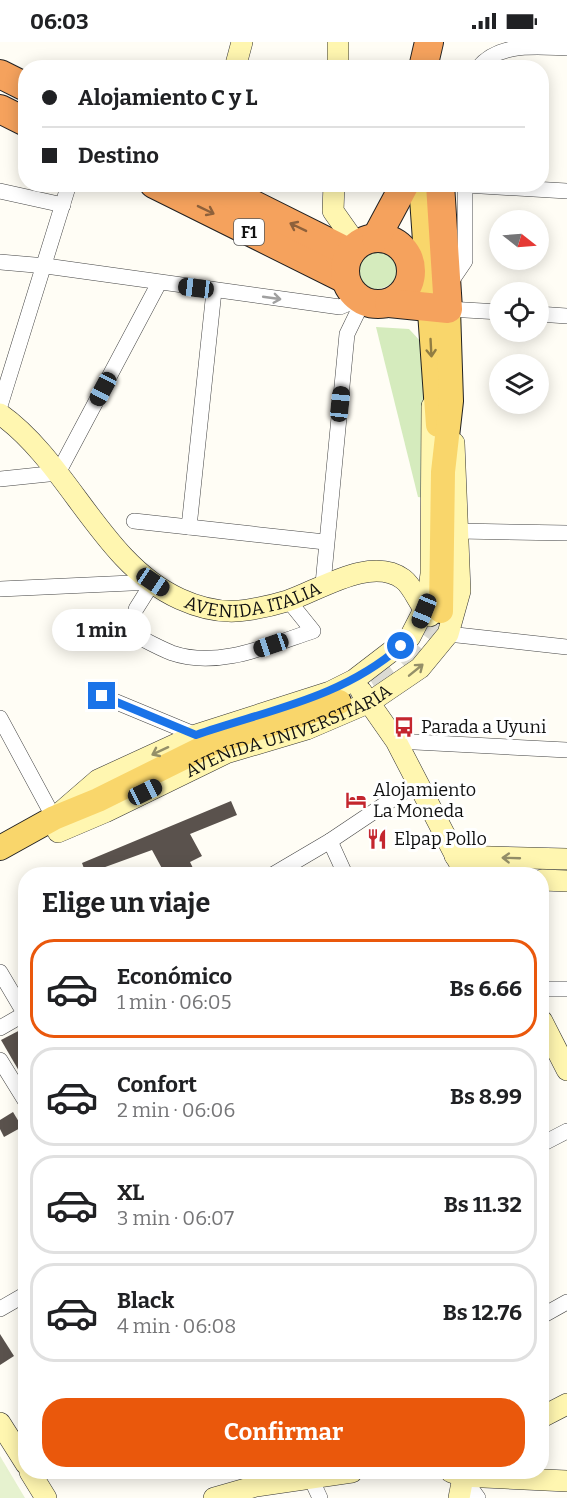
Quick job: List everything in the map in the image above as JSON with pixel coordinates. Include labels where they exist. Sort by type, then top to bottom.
[{"type":"highway","points":[[425,60],[429,42]]},
{"type":"highway","points":[[446,60],[449,42]]},
{"type":"highway","points":[[0,74],[18,83]]},
{"type":"highway","points":[[0,109],[18,118]]},
{"type":"highway","name":"F1","points":[[173,192],[363,274],[438,296]]},
{"type":"highway","name":"F1","points":[[225,192],[363,274]]},
{"type":"highway","points":[[401,192],[363,274],[402,295],[411,277],[409,257]]},
{"type":"highway","name":"AVENIDA UNIVERSITARIA","points":[[438,296],[440,192]]},
{"type":"highway","name":"F1","points":[[363,274],[395,242],[409,257]]},
{"type":"main road","points":[[237,60],[242,42]]},
{"type":"main road","points":[[338,42],[338,60]]},
{"type":"main road","points":[[334,192],[333,212],[363,274]]},
{"type":"main road","name":"AVENIDA UNIVERSITARIA","points":[[0,848],[56,825],[105,812],[226,753],[307,729],[370,702],[420,668],[438,619],[460,591],[459,531],[451,401],[422,192]]},
{"type":"main road","points":[[409,257],[438,296]]},
{"type":"main road","name":"AVENIDA UNIVERSITARIA","points":[[438,296],[433,378],[431,574],[438,619]]},
{"type":"main road","points":[[433,378],[443,472]]},
{"type":"main road","points":[[438,619],[443,472],[451,401]]},
{"type":"main road","name":"AVENIDA ITALIA","points":[[0,414],[18,426],[125,558],[153,582],[178,598],[210,611],[245,611],[288,600],[323,584],[367,572],[388,573],[404,580]]},
{"type":"main road","points":[[404,580],[422,580],[431,574]]},
{"type":"main road","points":[[404,580],[438,619]]},
{"type":"main road","name":"AVENIDA UNIVERSITARIA","points":[[0,866],[56,825],[98,780],[196,735],[330,692],[354,681],[410,637],[438,619]]},
{"type":"main road","points":[[354,681],[396,741],[460,865],[567,859]]},
{"type":"main road","points":[[56,825],[98,800],[213,743],[339,702]]},
{"type":"main road","points":[[549,880],[567,881]]},
{"type":"main road","points":[[549,1035],[567,1070]]},
{"type":"main road","points":[[549,1413],[567,1404]]},
{"type":"main road","points":[[0,1423],[18,1447]]},
{"type":"main road","points":[[34,1479],[46,1498]]},
{"type":"main road","points":[[214,1498],[286,1479]]},
{"type":"main road","points":[[459,1479],[459,1498]]},
{"type":"main road","points":[[531,1479],[567,1482]]},
{"type":"street","points":[[413,60],[414,42]]},
{"type":"street","points":[[486,60],[495,51],[516,46],[567,48]]},
{"type":"street","points":[[549,190],[567,191]]},
{"type":"street","points":[[0,191],[63,205]]},
{"type":"street","points":[[0,406],[46,266],[67,192]]},
{"type":"street","points":[[465,192],[465,261],[438,296],[489,309]]},
{"type":"street","points":[[0,262],[46,266],[340,308],[363,274]]},
{"type":"street","points":[[323,584],[325,542],[347,334],[363,274]]},
{"type":"street","points":[[0,479],[58,473],[159,283]]},
{"type":"street","points":[[189,527],[214,291]]},
{"type":"street","points":[[549,315],[567,316]]},
{"type":"street","points":[[134,521],[325,542]]},
{"type":"street","points":[[459,531],[567,533]]},
{"type":"street","points":[[0,589],[153,582]]},
{"type":"street","points":[[136,609],[153,582]]},
{"type":"street","points":[[125,630],[173,653],[201,658],[225,657],[250,652],[313,631],[288,600]]},
{"type":"street","points":[[438,619],[567,647]]},
{"type":"street","points":[[102,696],[196,735]]},
{"type":"street","points":[[0,718],[56,825]]},
{"type":"street","points":[[396,741],[567,750]]},
{"type":"street","points":[[290,867],[418,783]]},
{"type":"street","points":[[330,841],[342,867]]},
{"type":"street","points":[[0,972],[18,1002]]},
{"type":"street","points":[[549,988],[567,989]]},
{"type":"street","points":[[1,1026],[18,1018]]},
{"type":"street","points":[[0,1060],[18,1089]]},
{"type":"street","points":[[549,1140],[567,1131]]},
{"type":"street","points":[[0,1309],[18,1299]]},
{"type":"street","points":[[549,1312],[567,1302]]},
{"type":"street","points":[[310,1479],[320,1498]]},
{"type":"street","points":[[464,1479],[478,1498]]},
{"type":"green space","points":[[376,243],[392,250],[399,266],[392,282],[376,289],[360,282],[353,266],[360,250]]},
{"type":"green space","points":[[376,327],[409,329],[423,344],[426,498],[418,497]]},
{"type":"green space","points":[[0,1456],[25,1498],[0,1498]]},
{"type":"building","points":[[231,801],[237,815],[190,834],[202,856],[190,862],[192,867],[161,867],[152,850],[105,867],[83,867],[82,863]]},
{"type":"building","points":[[18,1031],[18,1069],[1,1040]]},
{"type":"building","points":[[13,1112],[18,1120],[18,1129],[4,1137],[0,1129],[0,1120]]},
{"type":"building","points":[[0,1334],[14,1356],[0,1365]]},
{"type":"tunnel","points":[[341,701],[374,684],[400,666],[421,643],[441,611]]},
{"type":"place","name":"Parada a Uyuni","points":[[404,727]]},
{"type":"place","name":"Alojamiento La Moneda","points":[[356,800]]},
{"type":"place","name":"Elpap Pollo","points":[[377,839]]},
{"type":"route","points":[[102,696],[196,735],[330,692],[354,681],[401,646]]}]
